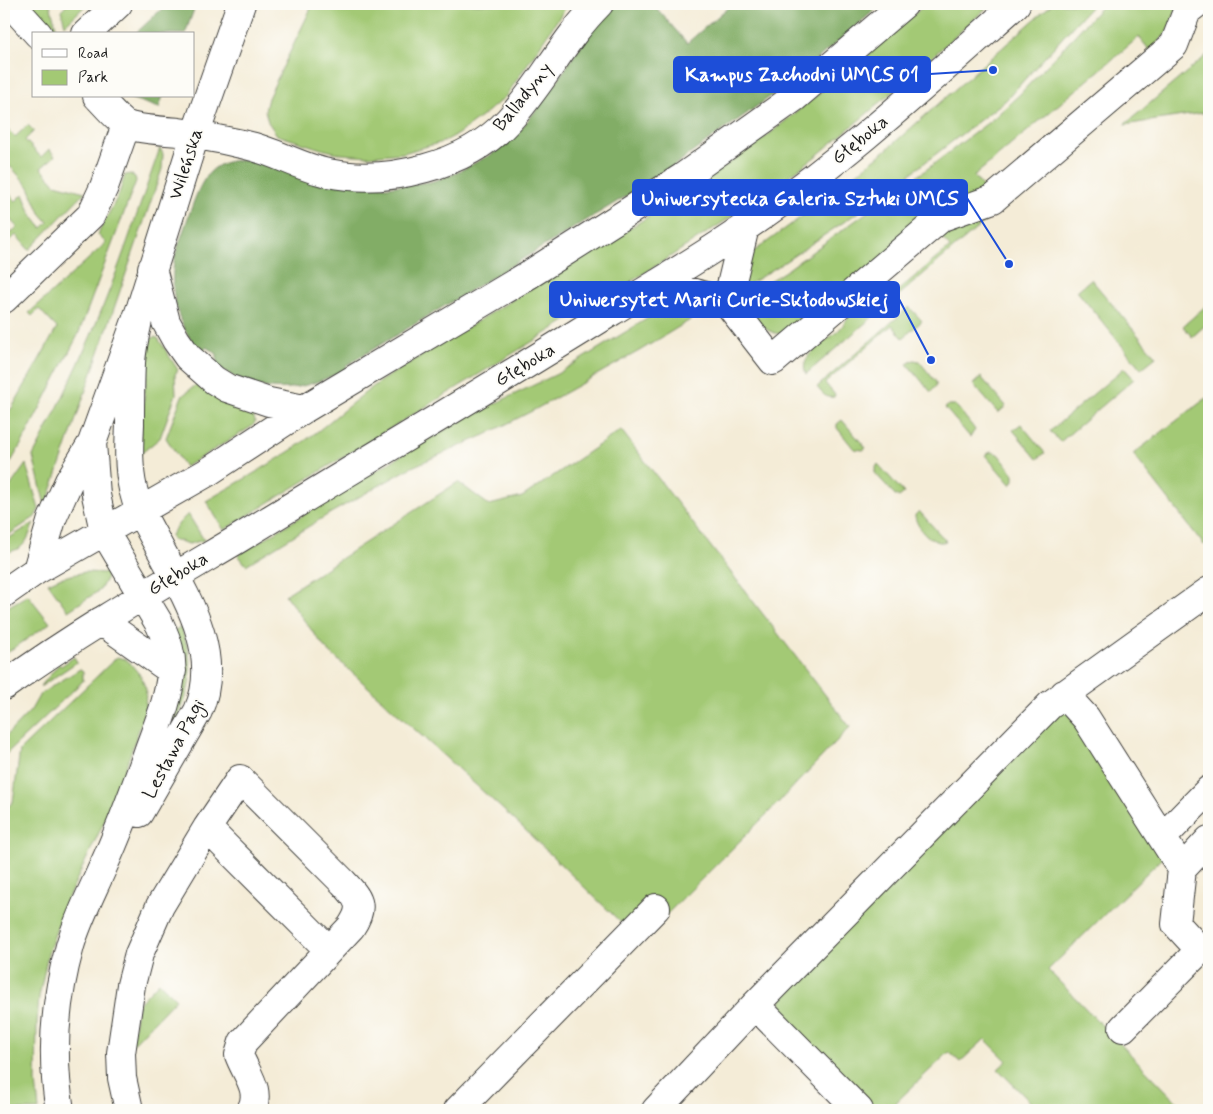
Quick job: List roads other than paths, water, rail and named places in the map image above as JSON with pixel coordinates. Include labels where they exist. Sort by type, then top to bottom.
[{"type":"street","points":[[14,4],[18,12],[36,32]]},
{"type":"street","points":[[88,32],[118,4]]},
{"type":"street","name":"Wileńska","points":[[36,570],[52,519],[69,481],[92,443],[141,307],[152,268],[241,4]]},
{"type":"street","name":"Balladyny","points":[[126,125],[196,135],[262,148],[326,173],[351,176],[378,176],[408,173],[438,164],[463,153],[490,137],[508,121],[536,87],[567,40],[599,4]]},
{"type":"street","points":[[4,593],[36,570],[208,472],[304,409],[530,274],[683,177],[795,97],[904,4]]},
{"type":"street","name":"Głęboka","points":[[4,686],[101,621],[556,347],[745,227],[864,138],[924,88],[1016,4]]},
{"type":"street","points":[[658,283],[727,302],[773,361],[942,217],[993,198],[1174,46],[1187,11],[1196,4]]},
{"type":"street","points":[[4,299],[91,215],[104,187],[126,125],[99,98]]},
{"type":"street","points":[[727,302],[745,227]]},
{"type":"street","points":[[152,268],[166,322],[188,357],[214,380],[227,388],[269,402],[304,409]]},
{"type":"street","name":"Wileńska","points":[[140,512],[130,474],[129,438],[131,362],[141,307]]},
{"type":"street","name":"Wileńska","points":[[92,443],[96,495],[104,532]]},
{"type":"street","points":[[140,512],[143,595]]},
{"type":"street","name":"Lesława Pagi","points":[[103,868],[142,808],[184,737],[202,701],[206,672],[199,627],[175,576],[140,512]]},
{"type":"street","name":"Lesława Pagi","points":[[60,1110],[55,1058],[58,995],[77,926],[134,792],[158,725],[172,671],[167,641],[143,595],[104,532]]},
{"type":"street","points":[[656,1110],[755,1005],[1050,705],[1209,591]]},
{"type":"street","points":[[101,621],[172,671]]},
{"type":"street","points":[[1064,694],[1086,718],[1182,868],[1176,924],[1200,950],[1123,1028]]},
{"type":"street","points":[[129,1110],[122,1078],[121,1053],[129,995],[136,963],[160,906],[240,779],[343,882],[356,896],[360,906],[358,917],[351,927],[243,1042],[239,1056],[255,1091],[255,1100],[250,1110]]},
{"type":"street","points":[[1163,837],[1209,790]]},
{"type":"street","points":[[1182,868],[1209,840],[1183,816]]},
{"type":"street","points":[[208,828],[328,950]]},
{"type":"street","points":[[458,1110],[656,908]]},
{"type":"street","points":[[755,1005],[859,1110]]},
{"type":"place","name":"Kampus Zachodni UMCS 01","points":[[993,70]]},
{"type":"place","name":"Uniwersytecka Galeria Sztuki UMCS","points":[[1009,264]]},
{"type":"place","name":"Uniwersytet Marii Curie-Skłodowskiej","points":[[931,360]]}]
